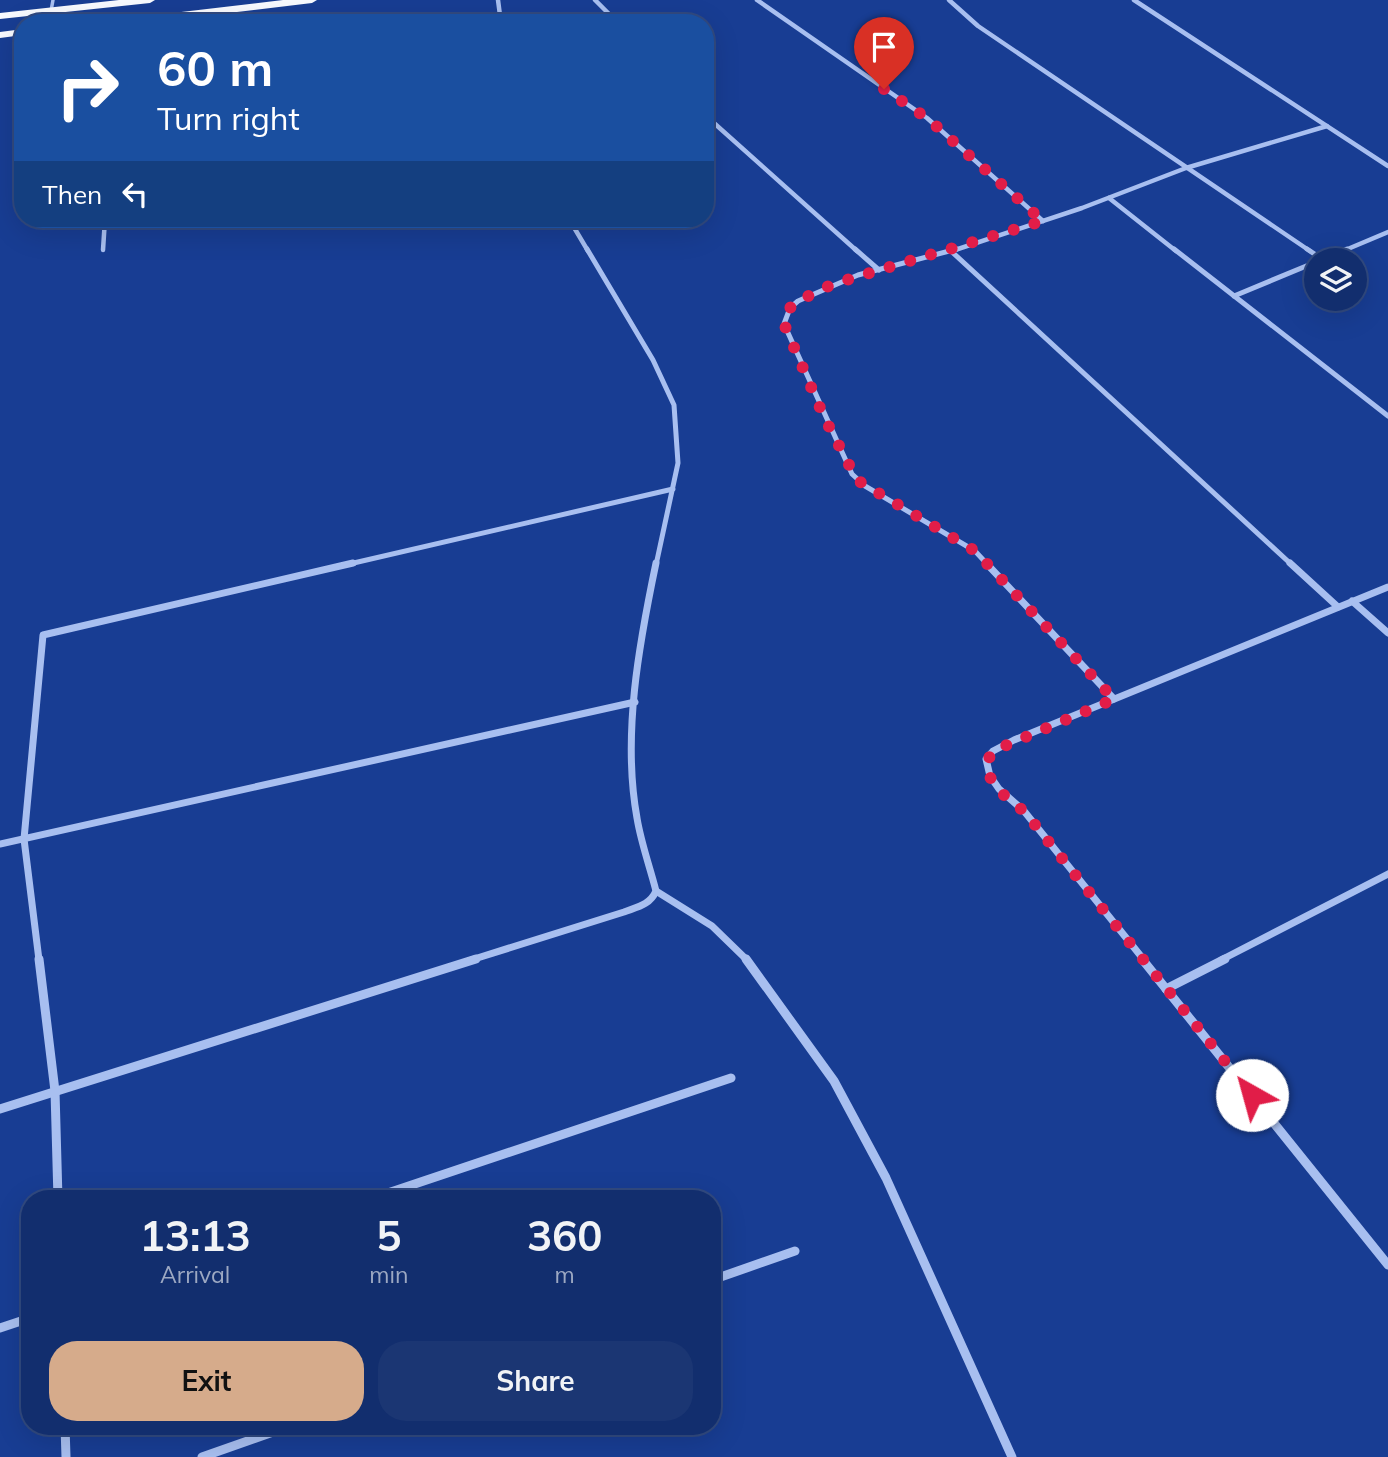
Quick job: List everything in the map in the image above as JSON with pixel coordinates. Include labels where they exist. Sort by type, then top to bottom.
[{"type":"highway","points":[[0,16],[52,5],[150,0]]},
{"type":"highway","points":[[191,14],[312,0]]},
{"type":"street","points":[[596,0],[609,14]]},
{"type":"street","points":[[757,0],[927,118],[1043,221]]},
{"type":"street","points":[[949,0],[978,26],[1304,251]]},
{"type":"street","points":[[1134,0],[1388,166]]},
{"type":"street","points":[[714,123],[879,270]]},
{"type":"street","points":[[1114,699],[975,551],[865,486],[852,474],[784,324],[785,316],[798,301],[858,275],[951,251],[1109,198],[1186,168],[1327,126]]},
{"type":"street","points":[[1109,198],[1388,416]]},
{"type":"street","points":[[103,250],[104,228]]},
{"type":"street","points":[[0,1109],[624,912],[644,905],[653,898],[656,891],[637,818],[632,758],[635,702],[655,569],[678,463],[674,405],[653,360],[574,228]]},
{"type":"street","points":[[1350,248],[1388,232]]},
{"type":"street","points":[[951,251],[1338,607]]},
{"type":"street","points":[[1234,296],[1304,267]]},
{"type":"street","points":[[58,1190],[55,1090],[24,839],[43,635],[673,489]]},
{"type":"street","points":[[1388,587],[1114,699],[993,751],[986,759],[987,767],[1002,794],[1024,811],[1388,1265]]},
{"type":"street","points":[[1352,601],[1388,633]]},
{"type":"street","points":[[0,844],[635,702]]},
{"type":"street","points":[[1167,989],[1388,874]]},
{"type":"street","points":[[656,891],[712,926],[744,956],[834,1082],[886,1178],[1012,1457]]},
{"type":"street","points":[[397,1190],[731,1078]]},
{"type":"street","points":[[721,1277],[795,1251]]},
{"type":"street","points":[[0,1328],[21,1321]]},
{"type":"street","points":[[65,1435],[66,1457]]},
{"type":"street","points":[[202,1457],[264,1435]]},
{"type":"route","points":[[884,89],[927,118],[1043,221],[833,284],[798,301],[785,316],[784,324],[824,417],[857,480],[975,551],[1114,699],[993,751],[986,759],[987,767],[1002,794],[1024,811],[1252,1095]]}]
